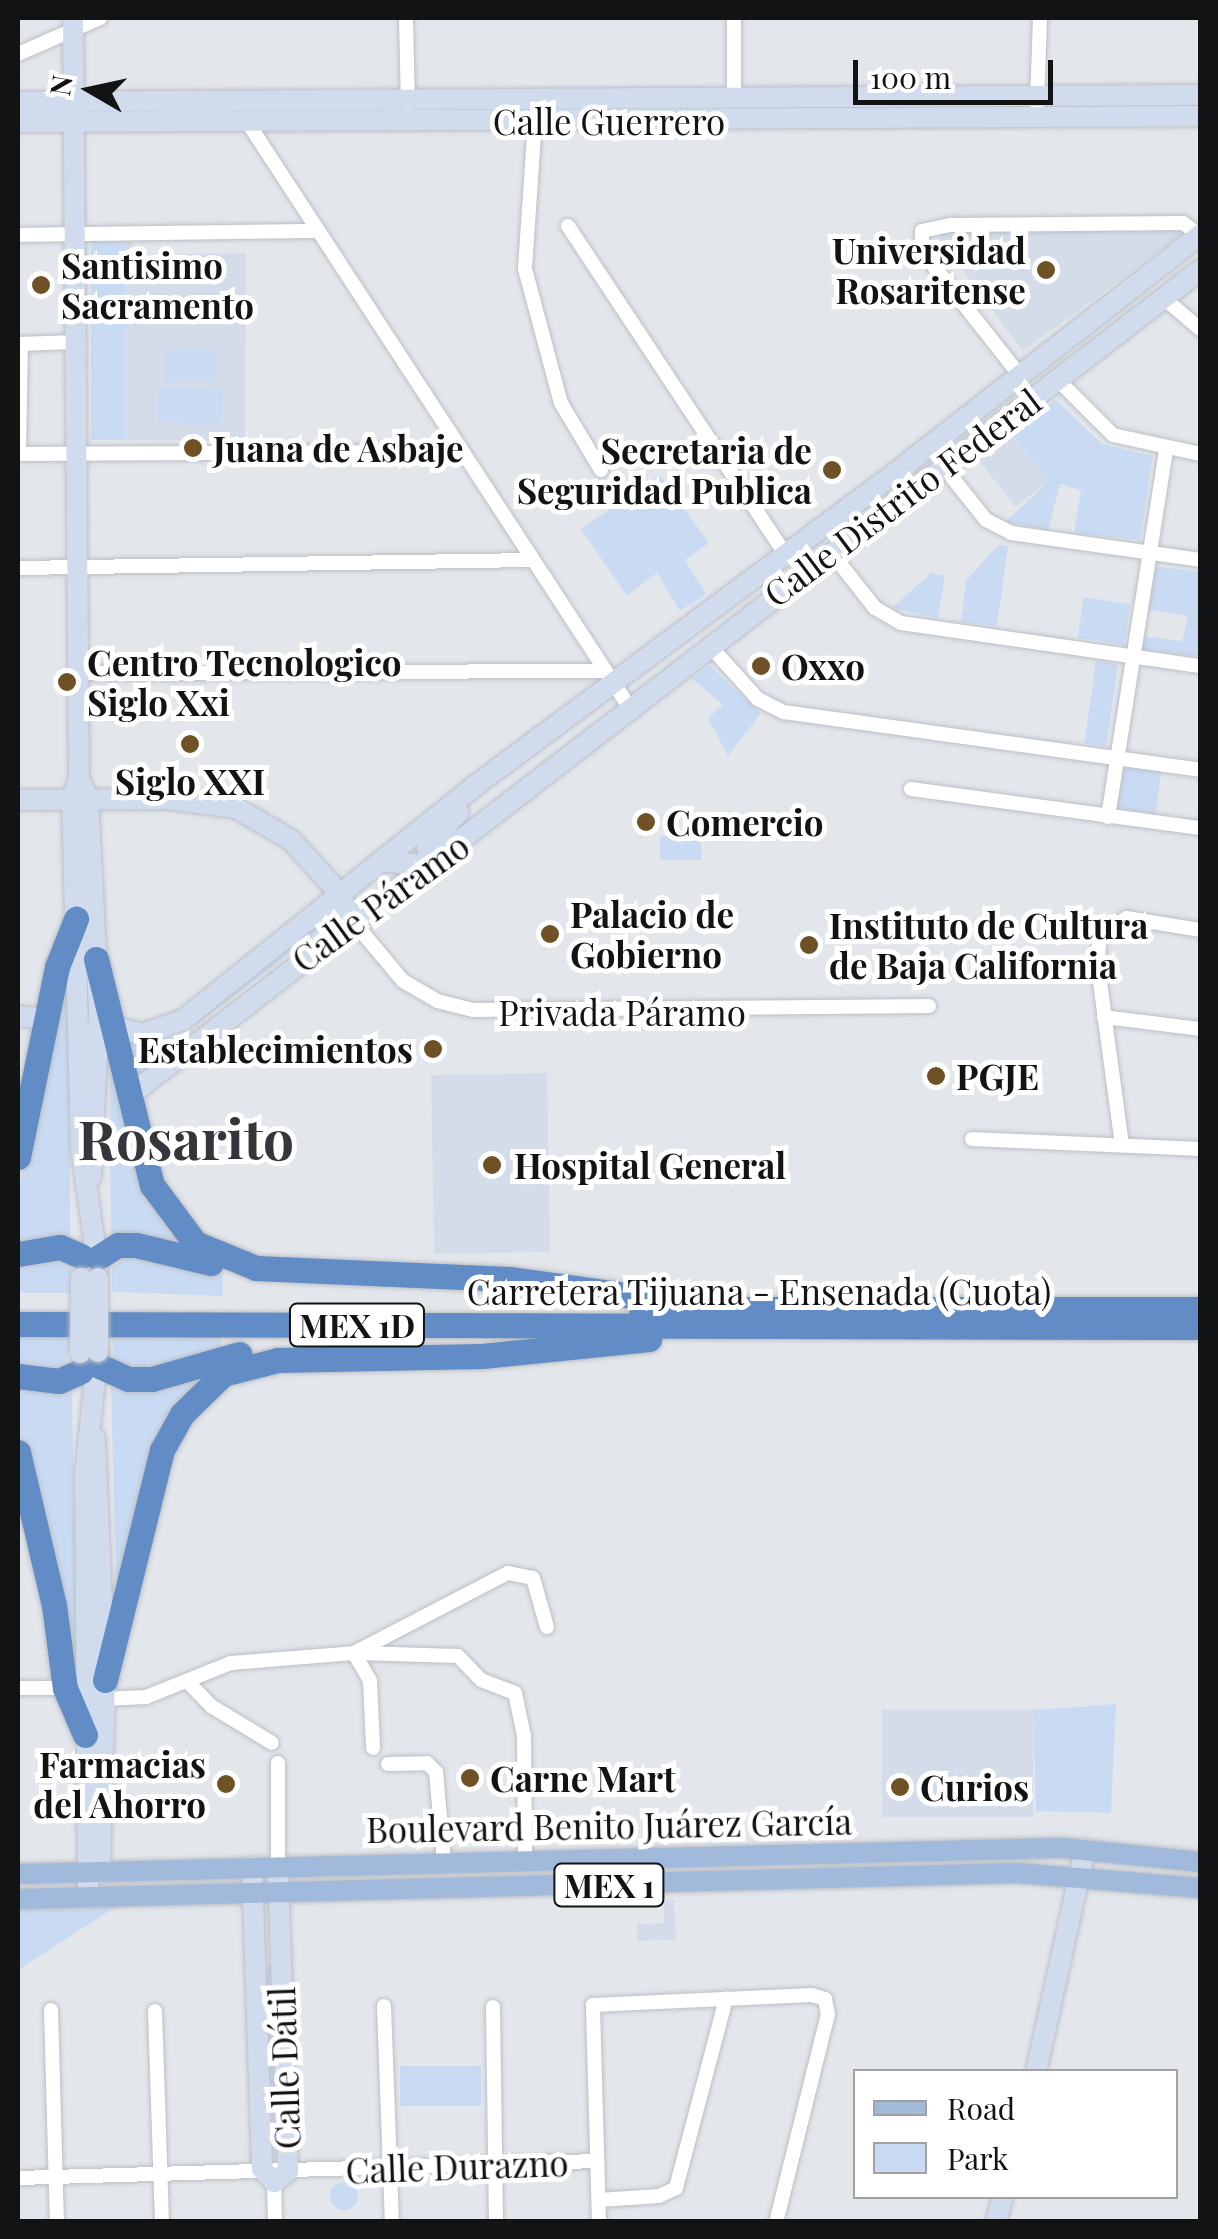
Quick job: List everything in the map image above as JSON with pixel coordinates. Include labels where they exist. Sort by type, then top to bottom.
[{"type":"highway","points":[[18,1157],[56,967],[76,919]]},
{"type":"highway","points":[[96,959],[152,1185],[180,1230],[211,1253],[279,1270],[509,1279],[696,1318]]},
{"type":"highway","points":[[18,1254],[60,1247],[89,1267],[118,1245],[136,1245],[268,1276],[509,1279]]},
{"type":"highway","name":"Carretera Tijuana - Ensenada (Cuota)","points":[[18,1308],[1200,1327]]},
{"type":"highway","name":"Carretera Tijuana - Ensenada (Cuota)","points":[[18,1324],[1200,1309]]},
{"type":"highway","points":[[104,1690],[162,1450],[208,1385],[244,1366],[278,1360],[542,1349],[696,1318]]},
{"type":"highway","points":[[18,1376],[59,1381],[89,1360],[128,1379],[152,1380],[263,1349],[542,1349]]},
{"type":"highway","points":[[18,1452],[54,1605],[65,1688],[85,1735]]},
{"type":"main road","points":[[73,24],[79,778],[96,959],[96,1130],[88,1195],[89,1360],[91,1418],[101,1474],[104,1690],[93,1870]]},
{"type":"main road","name":"Calle Guerrero","points":[[18,102],[74,112],[248,123],[734,96],[1037,105],[1200,116]]},
{"type":"main road","name":"Calle Guerrero","points":[[18,122],[74,112],[407,112],[535,121],[1200,96]]},
{"type":"main road","points":[[1165,299],[1159,285],[1200,235]]},
{"type":"main road","name":"Calle Distrito Federal","points":[[610,677],[786,555],[1200,235]]},
{"type":"main road","name":"Calle Distrito Federal","points":[[630,708],[1200,270]]},
{"type":"main road","points":[[1057,379],[1097,342],[1092,322]]},
{"type":"main road","name":"Calle Páramo","points":[[115,1026],[144,1034],[183,1020],[610,677]]},
{"type":"main road","name":"Calle Páramo","points":[[130,1095],[352,920],[432,866],[630,708]]},
{"type":"main road","points":[[381,861],[432,866],[428,847],[476,784]]},
{"type":"main road","points":[[80,799],[76,919],[80,1148],[88,1195]]},
{"type":"main road","points":[[18,800],[80,799],[236,808],[280,831],[339,893],[352,920]]},
{"type":"main road","points":[[18,1016],[46,1019]]},
{"type":"main road","points":[[91,1418],[85,1473],[85,1735],[95,1897]]},
{"type":"main road","points":[[1037,2069],[1085,1848]]},
{"type":"main road","name":"Boulevard Benito Juárez García","points":[[18,1874],[1085,1848],[1200,1862]]},
{"type":"main road","name":"Calle Dátil","points":[[252,1867],[254,1959],[275,2174]]},
{"type":"main road","name":"Calle Dátil","points":[[275,2174],[278,1867]]},
{"type":"main road","name":"Boulevard Benito Juárez García","points":[[18,1899],[254,1890],[1081,1874],[1200,1888]]},
{"type":"main road","points":[[254,1959],[280,1959]]},
{"type":"street","points":[[18,54],[73,24],[100,18]]},
{"type":"street","points":[[406,18],[407,112]]},
{"type":"street","points":[[734,18],[734,96]]},
{"type":"street","points":[[1037,105],[1040,18]]},
{"type":"street","points":[[535,121],[525,269],[561,403],[600,470]]},
{"type":"street","points":[[248,123],[630,708]]},
{"type":"street","points":[[1021,377],[922,251],[922,231],[950,224],[1111,222],[1188,224],[1200,235]]},
{"type":"street","points":[[568,226],[786,555]]},
{"type":"street","points":[[18,235],[317,231]]},
{"type":"street","points":[[1165,299],[1200,329]]},
{"type":"street","points":[[76,342],[19,344],[18,454],[460,452]]},
{"type":"street","points":[[1057,379],[1113,435],[1166,450],[1200,454]]},
{"type":"street","points":[[1108,817],[1166,450]]},
{"type":"street","points":[[942,466],[998,529],[1200,560]]},
{"type":"street","points":[[830,551],[887,618],[1200,666]]},
{"type":"street","points":[[18,568],[533,560]]},
{"type":"street","points":[[708,646],[758,699],[784,712],[1200,770]]},
{"type":"street","points":[[78,673],[610,677]]},
{"type":"street","points":[[912,789],[1200,828]]},
{"type":"street","points":[[1122,1145],[1097,950],[1103,927],[1127,918],[1200,930]]},
{"type":"street","name":"Privada Páramo","points":[[352,920],[403,981],[437,1001],[474,1010],[928,1006]]},
{"type":"street","points":[[1104,1018],[1200,1029]]},
{"type":"street","points":[[972,1139],[1200,1149]]},
{"type":"street","points":[[354,1652],[421,1624],[508,1573],[533,1578],[546,1627]]},
{"type":"street","points":[[104,1690],[129,1701],[230,1663],[354,1652],[458,1656],[481,1680],[515,1693],[524,1736],[525,1859]]},
{"type":"street","points":[[354,1652],[370,1681],[374,1748]]},
{"type":"street","points":[[187,1681],[211,1706],[272,1743]]},
{"type":"street","points":[[18,1688],[65,1688]]},
{"type":"street","points":[[278,1763],[278,1867]]},
{"type":"street","points":[[388,1764],[428,1763],[436,1772],[444,1861]]},
{"type":"street","points":[[599,2222],[593,2005],[812,1995],[828,2006],[776,2222]]},
{"type":"street","points":[[599,2200],[659,2196],[676,2188],[726,1999]]},
{"type":"street","points":[[384,2006],[392,2222]]},
{"type":"street","points":[[493,2007],[496,2222]]},
{"type":"street","points":[[51,2010],[57,2222]]},
{"type":"street","points":[[154,2011],[162,2222]]},
{"type":"street","name":"Calle Durazno","points":[[18,2178],[275,2174],[596,2161]]},
{"type":"street","points":[[275,2174],[275,2222]]},
{"type":"shaded area","name":"Universidad Rosaritense","points":[[1109,225],[1186,231],[1023,351],[934,231]]},
{"type":"shaded area","points":[[133,241],[133,255],[246,253],[245,440],[94,440],[91,242]]},
{"type":"shaded area","points":[[1011,433],[1049,481],[1015,507],[978,459]]},
{"type":"shaded area","name":"Hospital General","points":[[547,1073],[550,1252],[434,1254],[431,1075]]},
{"type":"shaded area","points":[[882,1710],[1033,1710],[1033,1817],[882,1817]]},
{"type":"shaded area","points":[[664,1900],[674,1900],[676,1940],[638,1941],[637,1924],[664,1923]]},
{"type":"green space","points":[[91,241],[125,241],[125,440],[91,440]]},
{"type":"green space","points":[[165,350],[216,350],[216,382],[165,382]]},
{"type":"green space","points":[[159,388],[223,390],[222,424],[158,422]]},
{"type":"green space","points":[[1056,400],[1102,444],[1153,456],[1140,540],[1074,533],[1081,490],[1060,484],[1048,530],[1005,522],[1049,481],[1011,433]]},
{"type":"green space","points":[[660,475],[709,543],[685,560],[706,594],[680,611],[657,573],[627,596],[581,529]]},
{"type":"green space","points":[[998,545],[1008,546],[997,626],[961,622],[966,581]]},
{"type":"green space","points":[[1152,566],[1200,572],[1200,657],[1139,649],[1141,636],[1182,641],[1188,616],[1145,609]]},
{"type":"green space","points":[[931,573],[945,576],[938,618],[892,608]]},
{"type":"green space","points":[[1084,597],[1130,604],[1124,645],[1078,637]]},
{"type":"green space","points":[[1096,661],[1118,664],[1106,746],[1084,743]]},
{"type":"green space","points":[[710,666],[761,713],[728,756],[708,718],[723,705],[692,678]]},
{"type":"green space","points":[[1119,765],[1162,771],[1156,814],[1113,808]]},
{"type":"green space","points":[[660,836],[701,836],[701,860],[660,860]]},
{"type":"green space","points":[[324,918],[328,925],[193,1027],[226,992]]},
{"type":"green space","points":[[70,952],[70,1244],[40,1238],[18,1244],[18,1191]]},
{"type":"green space","points":[[109,1024],[145,1192],[169,1231],[199,1254],[111,1240]]},
{"type":"green space","points":[[176,1037],[179,1043],[137,1079],[129,1044]]},
{"type":"green space","points":[[128,1256],[183,1261],[223,1275],[223,1296],[112,1292],[112,1267]]},
{"type":"green space","points":[[50,1257],[71,1269],[71,1293],[18,1293],[18,1261]]},
{"type":"green space","points":[[221,1332],[221,1350],[148,1369],[114,1361],[112,1333]]},
{"type":"green space","points":[[70,1335],[66,1366],[18,1370],[18,1336]]},
{"type":"green space","points":[[207,1374],[176,1402],[148,1452],[117,1615],[111,1387],[126,1390]]},
{"type":"green space","points":[[18,1384],[49,1393],[72,1390],[77,1704],[18,1441]]},
{"type":"green space","points":[[1116,1704],[1111,1813],[1036,1811],[1033,1710]]},
{"type":"green space","points":[[137,1893],[18,1970],[18,1901]]},
{"type":"green space","points":[[275,1961],[281,2152],[274,2155],[264,1969]]},
{"type":"green space","points":[[400,2066],[481,2066],[481,2106],[400,2106]]},
{"type":"green space","points":[[344,2182],[354,2186],[358,2196],[354,2206],[344,2210],[334,2206],[330,2196],[334,2186]]},
{"type":"place","name":"Universidad Rosaritense","points":[[1046,270]]},
{"type":"place","name":"Santisimo Sacramento","points":[[41,285]]},
{"type":"place","name":"Juana de Asbaje","points":[[193,448]]},
{"type":"place","name":"Secretaria de Seguridad Publica","points":[[832,470]]},
{"type":"place","name":"Oxxo","points":[[761,666]]},
{"type":"place","name":"Centro Tecnologico Siglo Xxi","points":[[67,682]]},
{"type":"place","name":"Siglo XXI","points":[[190,744]]},
{"type":"place","name":"Comercio","points":[[646,822]]},
{"type":"place","name":"Palacio de Gobierno","points":[[550,934]]},
{"type":"place","name":"Instituto de Cultura de Baja California","points":[[809,945]]},
{"type":"place","name":"Establecimientos","points":[[433,1049]]},
{"type":"place","name":"PGJE","points":[[936,1076]]},
{"type":"place","name":"Hospital General","points":[[492,1165]]},
{"type":"place","name":"Carne Mart","points":[[470,1778]]},
{"type":"place","name":"Farmacias del Ahorro","points":[[226,1784]]},
{"type":"place","name":"Curios","points":[[900,1787]]},
{"type":"district","name":"Rosarito","points":[[186,1138]]}]
